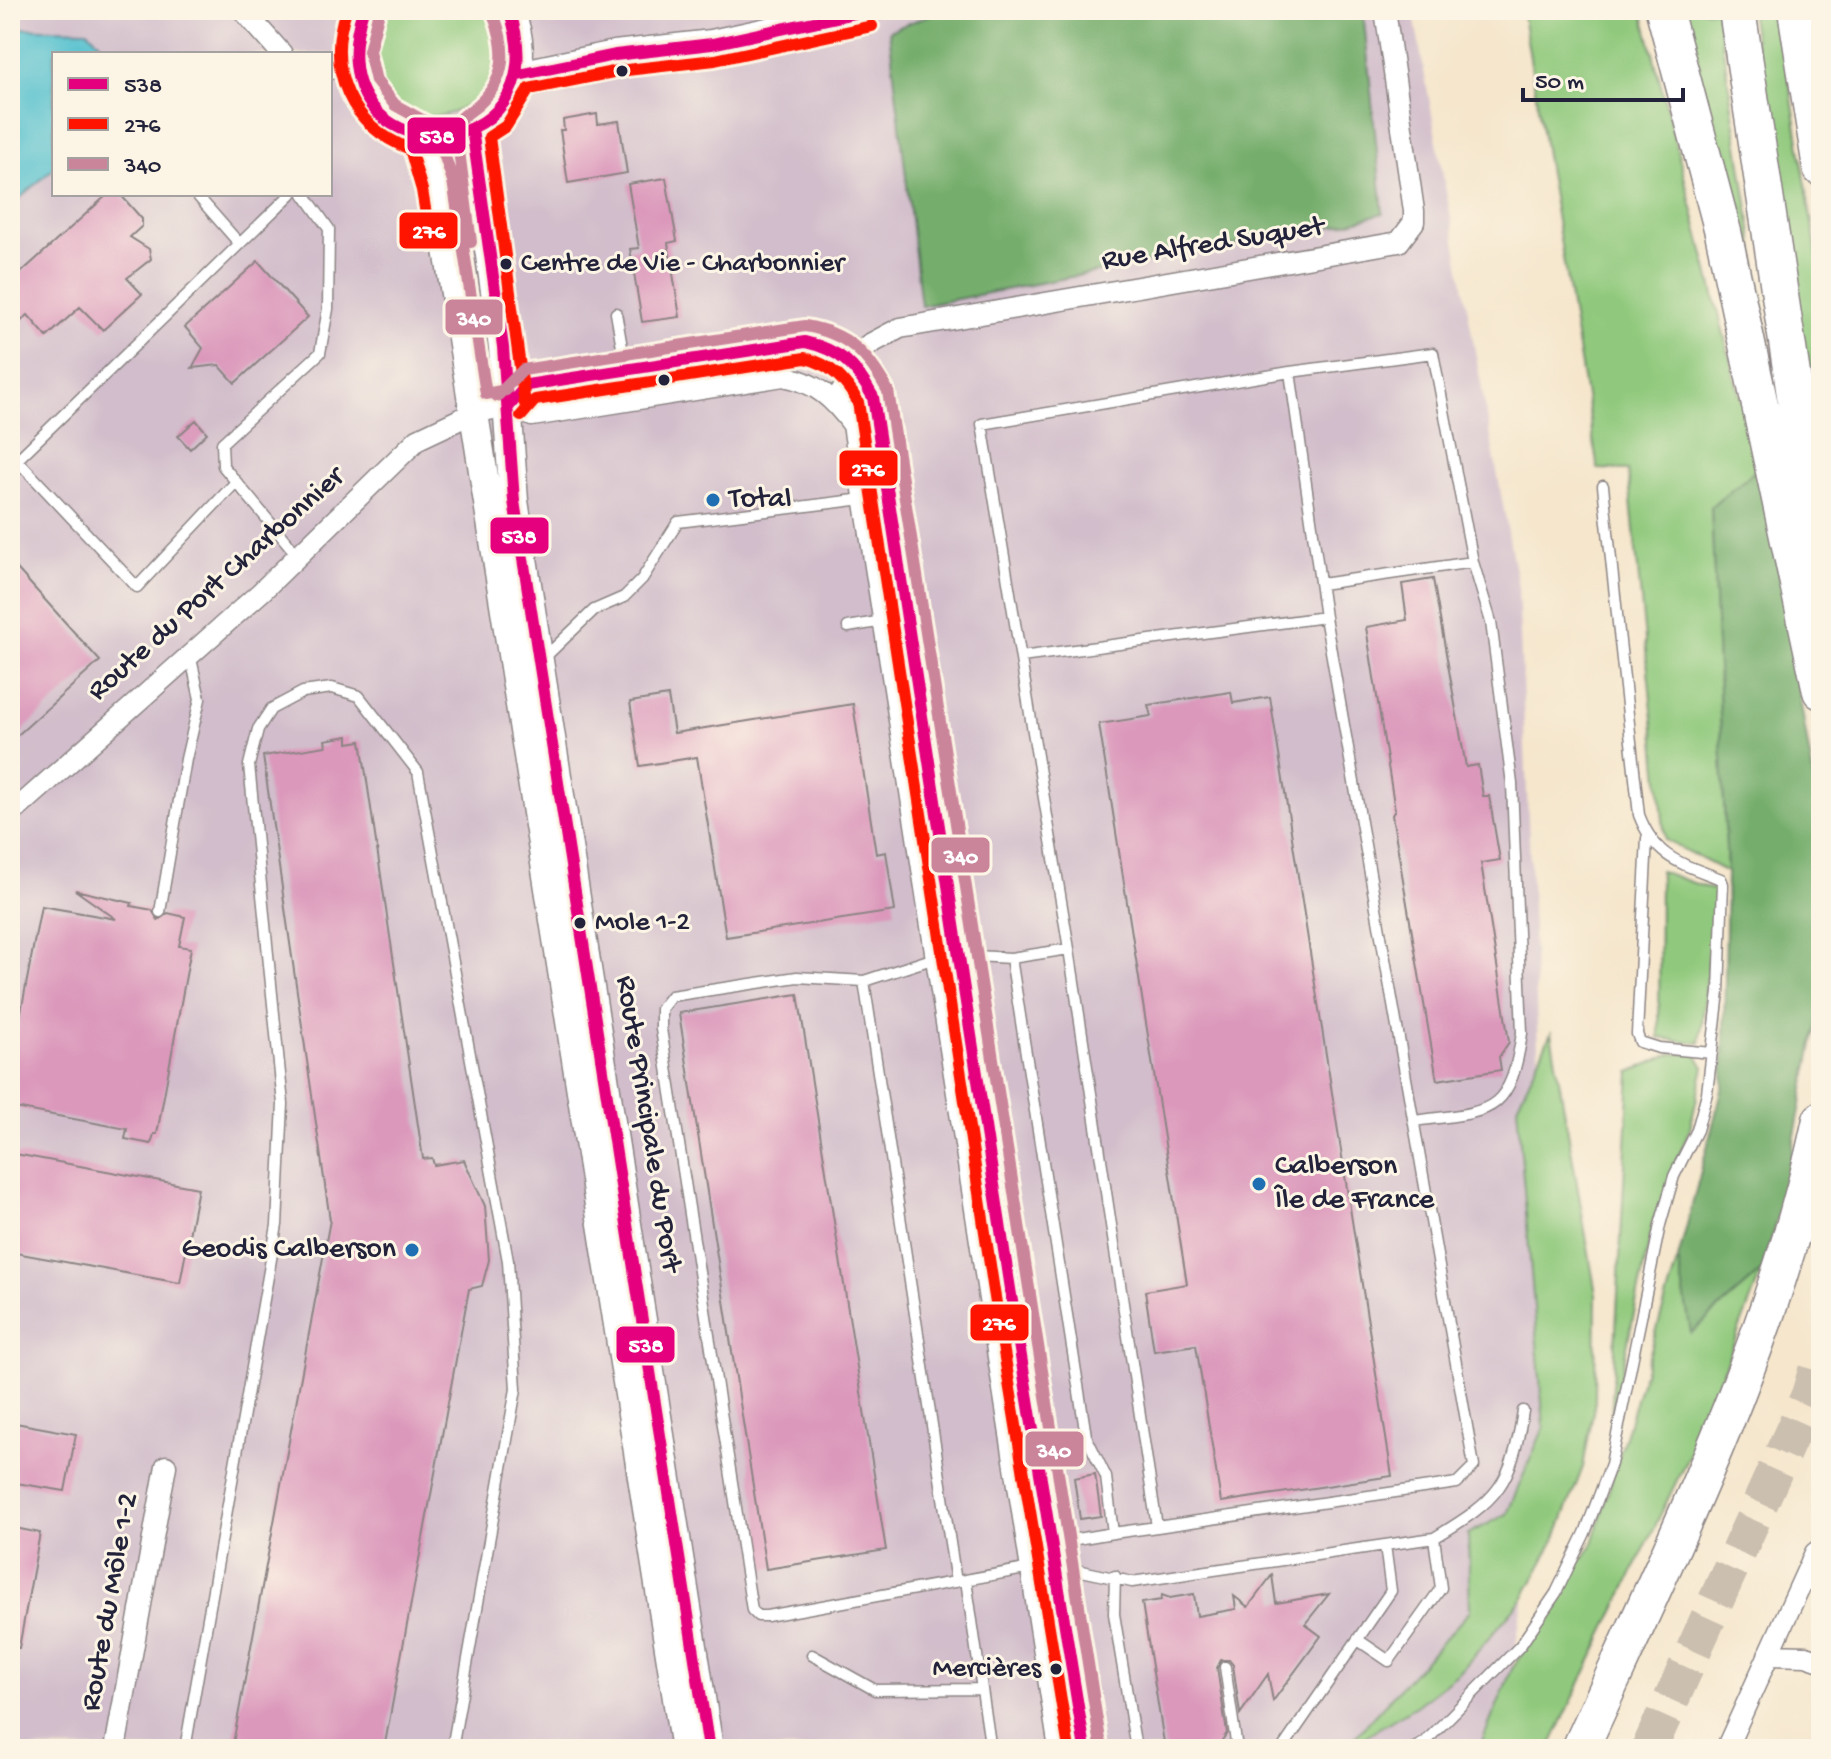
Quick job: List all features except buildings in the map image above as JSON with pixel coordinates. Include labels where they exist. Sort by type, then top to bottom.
[{"type":"highway","points":[[1664,10],[1723,232],[1821,691]]},
{"type":"highway","points":[[1737,10],[1821,567]]},
{"type":"highway","points":[[1796,10],[1821,168]]},
{"type":"highway","points":[[1580,1749],[1748,1372],[1802,1207],[1821,1120]]},
{"type":"main road","points":[[363,10],[342,67],[379,116],[394,126],[423,137],[448,137],[472,129],[494,115],[519,75],[517,28],[509,10]]},
{"type":"main road","points":[[519,75],[615,55],[723,42],[869,10]]},
{"type":"main road","name":"Route Principale du Port","points":[[472,129],[509,406],[514,501],[709,1749]]},
{"type":"main road","name":"Route Principale du Port","points":[[423,137],[438,186],[685,1749]]},
{"type":"street","points":[[243,10],[280,52]]},
{"type":"street","name":"Rue Alfred Suquet","points":[[836,402],[868,345],[900,328],[1399,242],[1414,222],[1414,211],[1385,10]]},
{"type":"street","points":[[509,406],[527,385],[805,342],[824,346],[857,368],[873,397],[958,955],[1085,1749]]},
{"type":"street","points":[[473,413],[509,406],[532,416],[783,376],[817,387],[836,402],[853,425],[1059,1749]]},
{"type":"street","name":"Route du Port Charbonnier","points":[[10,815],[298,556],[418,439],[473,413]]},
{"type":"street","name":"Route du Môle 1-2","points":[[115,1749],[166,1466]]},
{"type":"street","points":[[1726,1749],[1815,1553],[1821,1548]]},
{"type":"street","points":[[1768,1655],[1806,1656],[1821,1661]]},
{"type":"lane","points":[[198,196],[238,242]]},
{"type":"lane","points":[[236,482],[137,587],[17,460],[289,196]]},
{"type":"lane","points":[[298,556],[223,466],[222,443],[320,353],[328,309],[329,229],[305,196]]},
{"type":"lane","points":[[616,313],[626,370]]},
{"type":"lane","points":[[1157,1527],[1069,949],[982,424],[1290,372],[1433,353],[1473,562],[1491,622],[1512,784],[1522,1033],[1516,1074],[1505,1096],[1482,1112],[1414,1121]]},
{"type":"lane","points":[[1028,1547],[1457,1483],[1474,1466],[1325,617],[1290,372]]},
{"type":"lane","points":[[1603,486],[1639,815],[1647,838],[1637,1034],[1640,1042],[1659,1048],[1712,1053]]},
{"type":"lane","points":[[540,662],[594,610],[624,597],[642,579],[678,522],[863,499]]},
{"type":"lane","points":[[1321,584],[1473,562]]},
{"type":"lane","points":[[848,627],[906,617]]},
{"type":"lane","points":[[1021,657],[1325,617]]},
{"type":"lane","points":[[160,912],[186,759],[200,699],[190,652]]},
{"type":"lane","points":[[185,1749],[277,1225],[283,1104],[249,765],[258,729],[271,709],[303,692],[332,688],[359,696],[418,772],[508,1261],[516,1389],[452,1749]]},
{"type":"lane","points":[[1413,1749],[1424,1743],[1520,1646],[1556,1593],[1585,1533],[1611,1464],[1660,1225],[1674,1176],[1697,1130],[1712,1053],[1719,992],[1723,884],[1721,879],[1665,856],[1647,838]]},
{"type":"lane","points":[[1069,949],[1011,958],[958,955],[935,958],[864,981],[797,977],[671,996],[661,1009],[663,1044],[752,1610],[758,1616],[767,1616],[1031,1568],[1057,1576],[1082,1571],[1132,1582],[1434,1538],[1489,1501],[1507,1480],[1523,1411]]},
{"type":"lane","points":[[1011,958],[1086,1436],[1106,1477],[1113,1533]]},
{"type":"lane","points":[[864,981],[990,1744]]},
{"type":"lane","points":[[1358,1640],[1389,1661],[1441,1588],[1434,1538]]},
{"type":"lane","points":[[1282,1749],[1391,1591],[1385,1545]]},
{"type":"lane","points":[[1115,1576],[1114,1614],[1136,1749]]},
{"type":"lane","points":[[812,1655],[875,1690],[982,1689]]},
{"type":"lane","points":[[1225,1667],[1237,1749]]},
{"type":"shaded area","points":[[10,10],[1413,10],[1518,587],[1554,1413],[1512,1669],[1479,1749],[10,1749],[10,207],[52,170],[52,196],[332,196],[332,52],[109,52],[87,30],[10,28]]},
{"type":"green space","points":[[386,10],[484,10],[499,41],[498,69],[485,92],[463,108],[437,116],[410,113],[387,97],[372,67],[370,52],[374,29]]},
{"type":"green space","points":[[942,10],[1363,10],[1383,213],[1340,225],[921,306],[889,31]]},
{"type":"green space","points":[[1522,10],[1642,10],[1736,382],[1761,466],[1711,507],[1727,872],[1665,840],[1628,470],[1598,469]]},
{"type":"green space","points":[[1683,10],[1717,10],[1785,447]]},
{"type":"green space","points":[[1750,10],[1778,10],[1821,280],[1821,470]]},
{"type":"green space","points":[[1761,466],[1813,776],[1821,906],[1819,1013],[1783,1197],[1762,1271],[1691,1333],[1678,1259],[1723,1086],[1727,872],[1711,507]]},
{"type":"green space","points":[[1660,871],[1716,891],[1700,1043],[1659,1038]]},
{"type":"green space","points":[[1551,1033],[1596,1294],[1595,1401],[1583,1467],[1555,1540],[1524,1597],[1460,1672],[1416,1706],[1344,1749],[1470,1611],[1468,1534],[1507,1514],[1544,1427],[1517,1106]]},
{"type":"green space","points":[[1671,1054],[1696,1054],[1704,1067],[1690,1128],[1654,1219],[1611,1422],[1630,1072]]},
{"type":"green space","points":[[1678,1259],[1692,1332],[1762,1271],[1697,1438],[1549,1749],[1479,1749],[1512,1669],[1593,1543]]},
{"type":"water","points":[[10,28],[87,30],[109,52],[52,52],[52,170],[10,207]]},
{"type":"tunnel","points":[[1649,1749],[1809,1395],[1821,1354]]},
{"type":"transit line","name":"276","points":[[346,10],[339,54],[348,93],[358,111],[372,126],[410,149],[422,190],[431,245]]},
{"type":"transit line","name":"538","points":[[363,10],[356,66],[371,105],[401,128],[438,136],[474,127],[503,103],[517,64],[509,10]]},
{"type":"transit line","name":"538","points":[[519,75],[615,55],[712,44],[869,10]]},
{"type":"transit line","name":"340","points":[[378,15],[369,51],[376,81],[395,105],[435,127],[453,181],[486,394],[506,390]]},
{"type":"transit line","name":"340","points":[[471,242],[456,128],[462,118],[488,95],[499,74],[502,52],[494,16]]},
{"type":"transit line","name":"276","points":[[525,404],[489,137],[506,126],[529,89],[618,71],[715,60],[872,26]]},
{"type":"transit line","name":"538","points":[[472,129],[503,347],[514,501],[709,1749]]},
{"type":"transit line","name":"340","points":[[497,396],[523,370],[805,326],[833,334],[855,347],[873,366],[888,391],[1101,1746]]},
{"type":"transit line","name":"538","points":[[509,406],[527,385],[805,342],[818,345],[846,361],[873,397],[1010,1289],[1085,1749]]},
{"type":"transit line","name":"276","points":[[521,416],[535,400],[805,358],[822,364],[836,374],[858,402],[994,1291],[1069,1749]]},
{"type":"place","name":"Centre de Vie - Charbonnier","points":[[506,264]]},
{"type":"place","name":"Total","points":[[713,500]]},
{"type":"place","name":"Mole 1-2","points":[[580,923]]},
{"type":"place","name":"Calberson Île de France","points":[[1259,1184]]},
{"type":"place","name":"Geodis Calberson","points":[[412,1250]]},
{"type":"place","name":"Mercières","points":[[1056,1669]]}]
